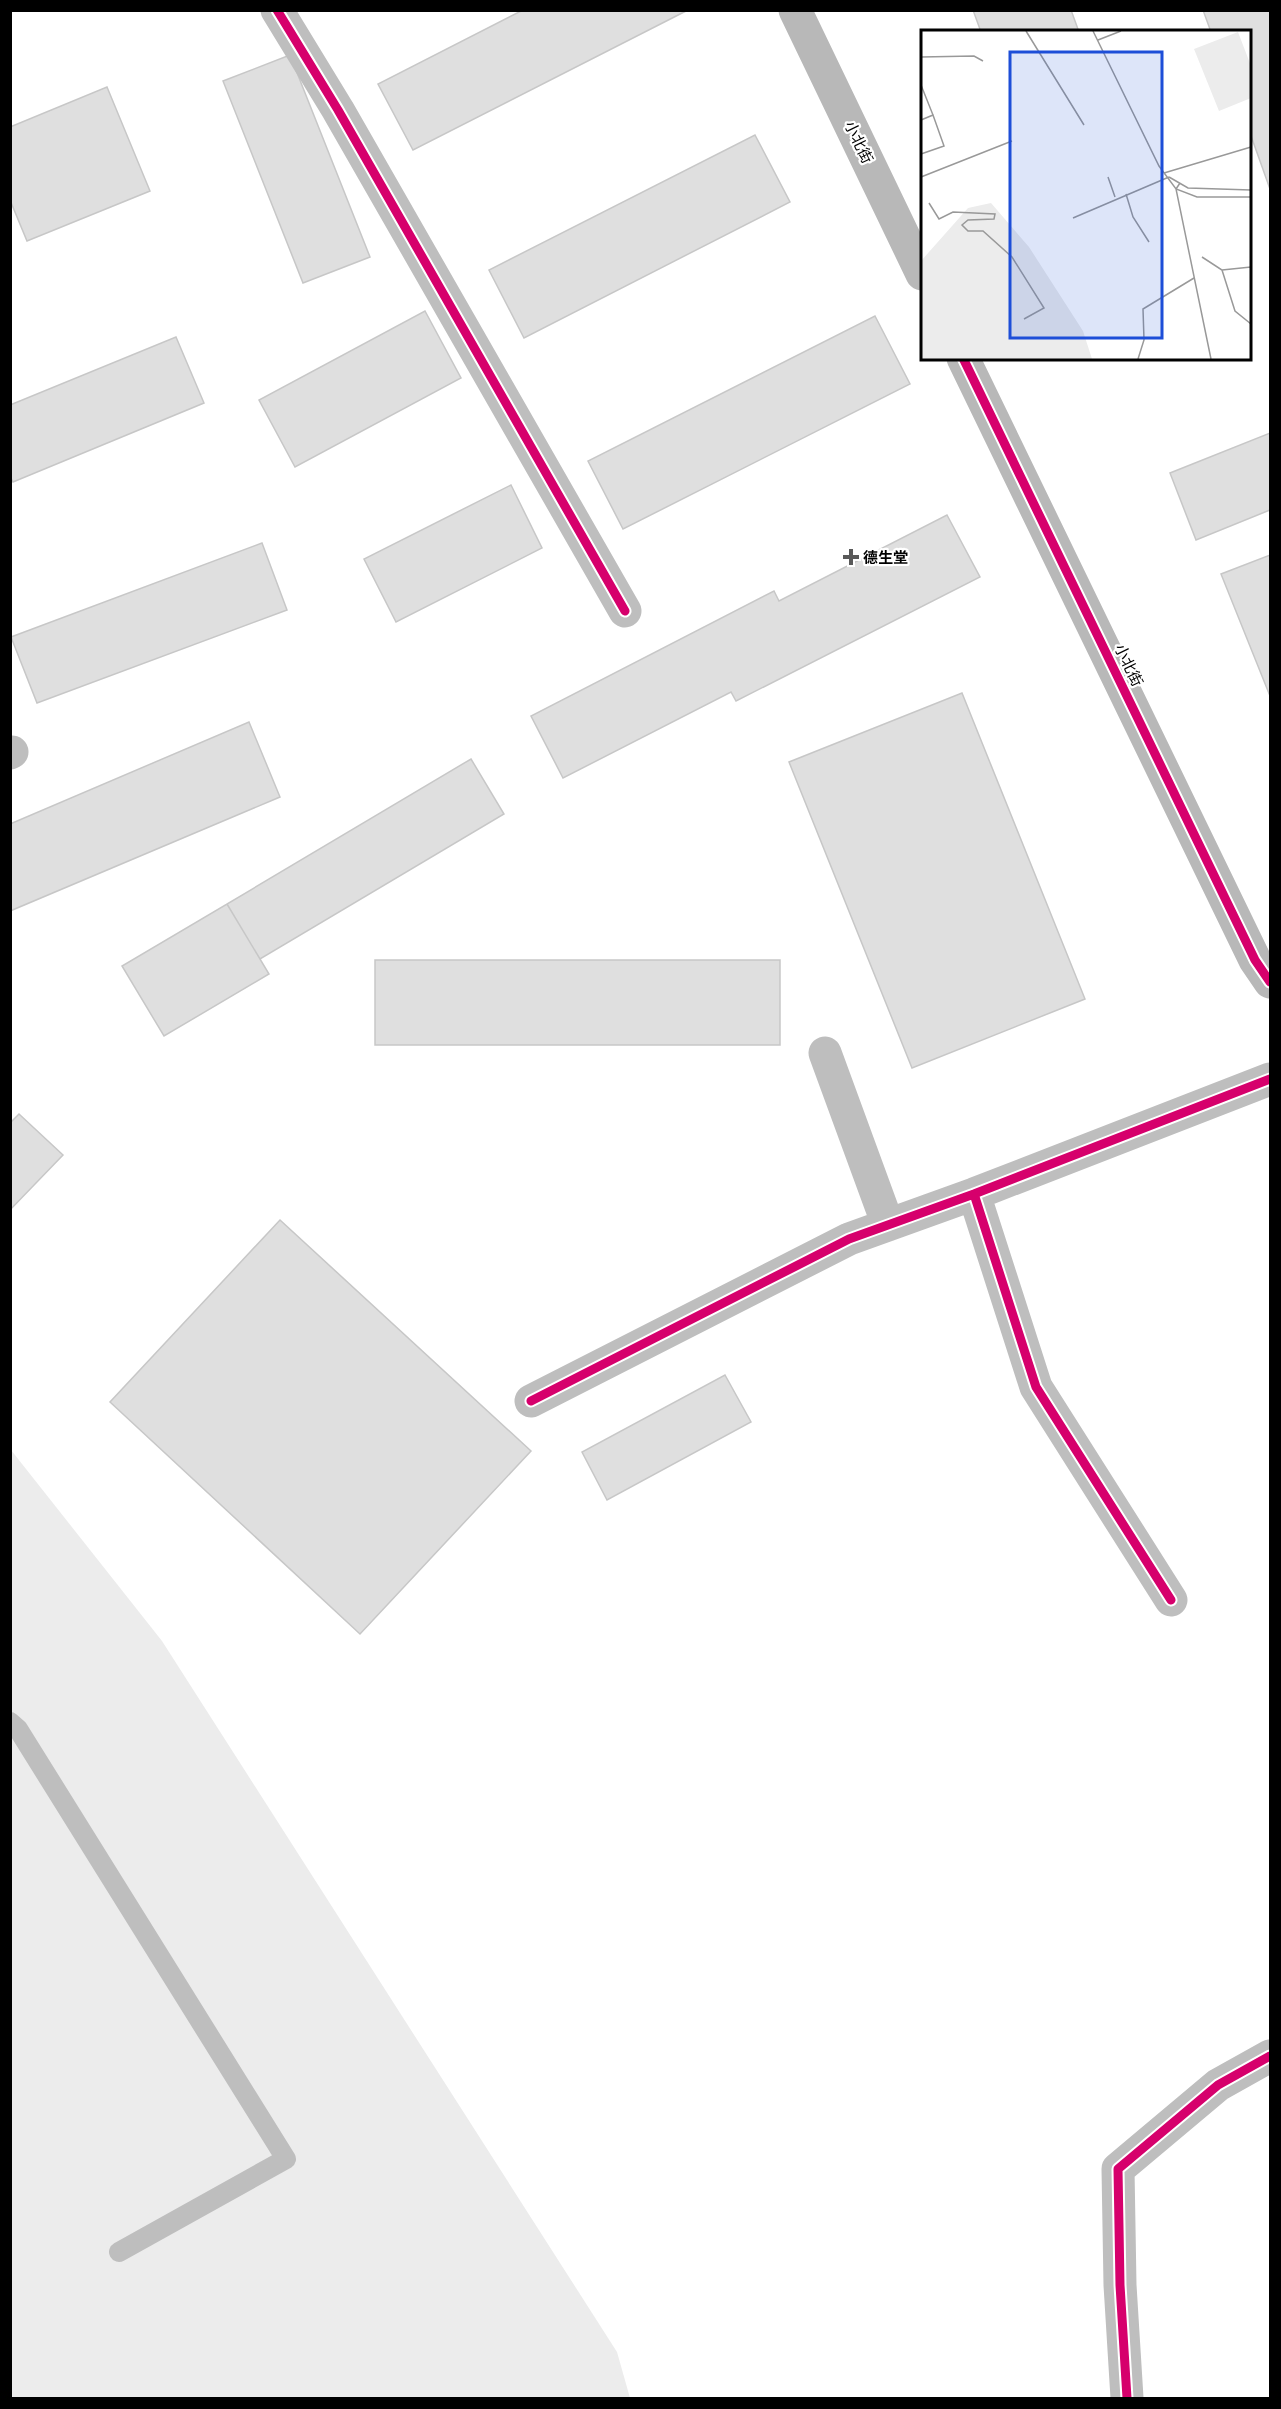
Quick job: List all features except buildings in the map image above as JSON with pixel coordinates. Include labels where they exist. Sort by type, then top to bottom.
[{"type":"street","points":[[277,10],[338,110],[625,611]]},
{"type":"street","name":"小北街","points":[[795,10],[921,272]]},
{"type":"street","name":"小北街","points":[[964,360],[1255,960],[1270,982]]},
{"type":"street","points":[[825,1053],[888,1225]]},
{"type":"street","points":[[531,1401],[849,1239],[974,1194],[1270,1079]]},
{"type":"street","points":[[974,1194],[1036,1387],[1171,1600]]},
{"type":"street","points":[[1127,2398],[1120,2285],[1118,2169],[1218,2085],[1270,2056]]},
{"type":"lane","points":[[10,1722],[25,1739],[286,2159],[119,2252]]},
{"type":"shaded area","points":[[11,1450],[162,1641],[617,2352],[630,2398],[11,2398]]},
{"type":"cycle path","points":[[277,10],[338,110],[625,611]]},
{"type":"cycle path","points":[[964,360],[1255,960],[1270,982]]},
{"type":"cycle path","points":[[531,1401],[849,1239],[974,1194],[1270,1079]]},
{"type":"cycle path","points":[[974,1194],[1036,1387],[1171,1600]]},
{"type":"cycle path","points":[[1127,2398],[1120,2285],[1118,2169],[1218,2085],[1270,2056]]},
{"type":"place","name":"德生堂","points":[[851,557]]}]
